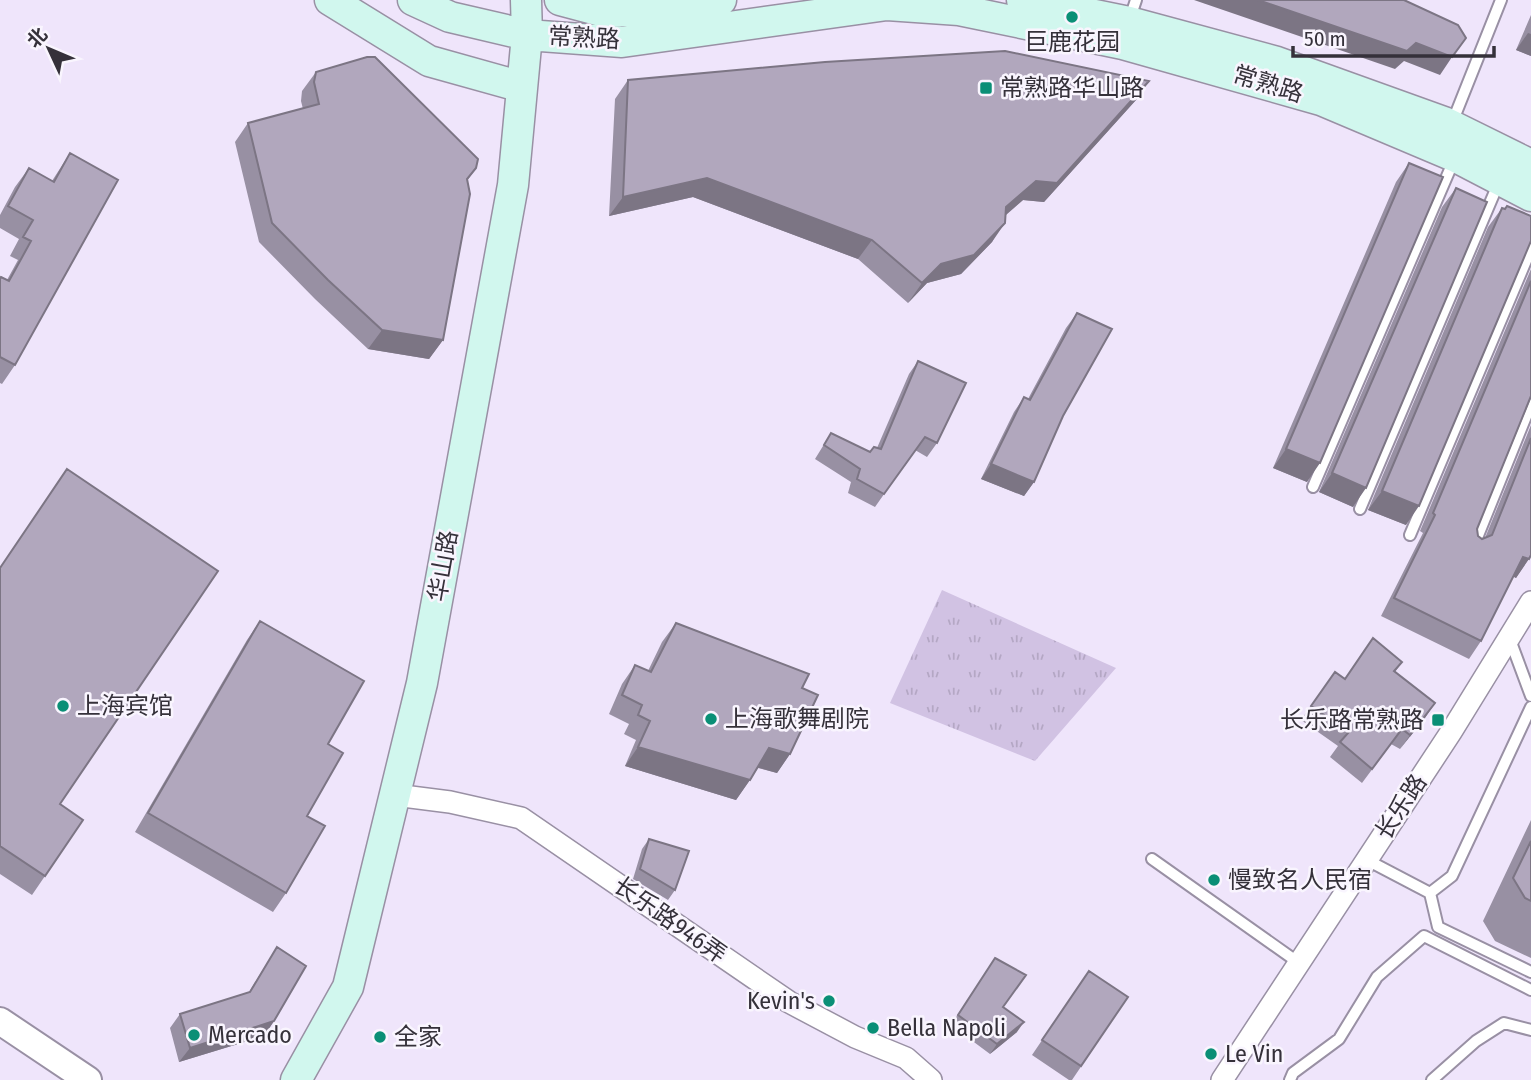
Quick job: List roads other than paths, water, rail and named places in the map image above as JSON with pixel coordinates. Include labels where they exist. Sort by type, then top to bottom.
[{"type":"main road","points":[[330,0],[429,61],[522,87]]},
{"type":"main road","points":[[412,0],[450,17],[527,35]]},
{"type":"main road","name":"华山路","points":[[296,1080],[348,987],[422,683],[513,185],[527,35],[526,0]]},
{"type":"main road","name":"常熟路","points":[[560,0],[605,12],[682,9],[721,0]]},
{"type":"main road","name":"常熟路","points":[[1022,0],[1129,22],[1277,62],[1451,125],[1531,165]]},
{"type":"main road","name":"常熟路","points":[[527,35],[622,42],[887,3],[990,16],[1129,22],[1456,157],[1531,196]]},
{"type":"main road","name":"常熟路","points":[[527,35],[550,55],[628,60],[884,26],[977,27],[990,16]]},
{"type":"street","name":"长乐路","points":[[1222,1080],[1531,603]]},
{"type":"street","name":"长乐路946弄","points":[[395,795],[450,802],[521,818],[789,1002],[855,1037],[906,1058],[931,1080]]},
{"type":"street","points":[[0,1021],[88,1080]]},
{"type":"lane","points":[[1451,125],[1501,0]]},
{"type":"lane","points":[[1313,487],[1456,157]]},
{"type":"lane","points":[[1360,509],[1500,180]]},
{"type":"lane","points":[[1410,536],[1531,249]]},
{"type":"lane","points":[[1472,551],[1531,404]]},
{"type":"lane","points":[[1509,636],[1531,696]]},
{"type":"lane","points":[[1430,893],[1452,876],[1531,707]]},
{"type":"lane","points":[[1152,859],[1300,963]]},
{"type":"lane","points":[[1367,860],[1430,893],[1438,927],[1531,972]]},
{"type":"lane","points":[[1290,1080],[1293,1073],[1339,1039],[1377,977],[1424,936],[1531,990]]},
{"type":"lane","points":[[1432,1080],[1476,1041],[1504,1023],[1531,1030]]},
{"type":"place","name":"巨鹿花园","points":[[1072,17]]},
{"type":"place","name":"常熟路华山路","points":[[986,88]]},
{"type":"place","name":"上海宾馆","points":[[63,706]]},
{"type":"place","name":"上海歌舞剧院","points":[[711,719]]},
{"type":"place","name":"长乐路常熟路","points":[[1438,720]]},
{"type":"place","name":"慢致名人民宿","points":[[1214,880]]},
{"type":"place","name":"Kevin's","points":[[829,1001]]},
{"type":"place","name":"Bella Napoli","points":[[873,1028]]},
{"type":"place","name":"Mercado","points":[[194,1035]]},
{"type":"place","name":"全家","points":[[380,1037]]},
{"type":"place","name":"Le Vin","points":[[1211,1054]]}]
